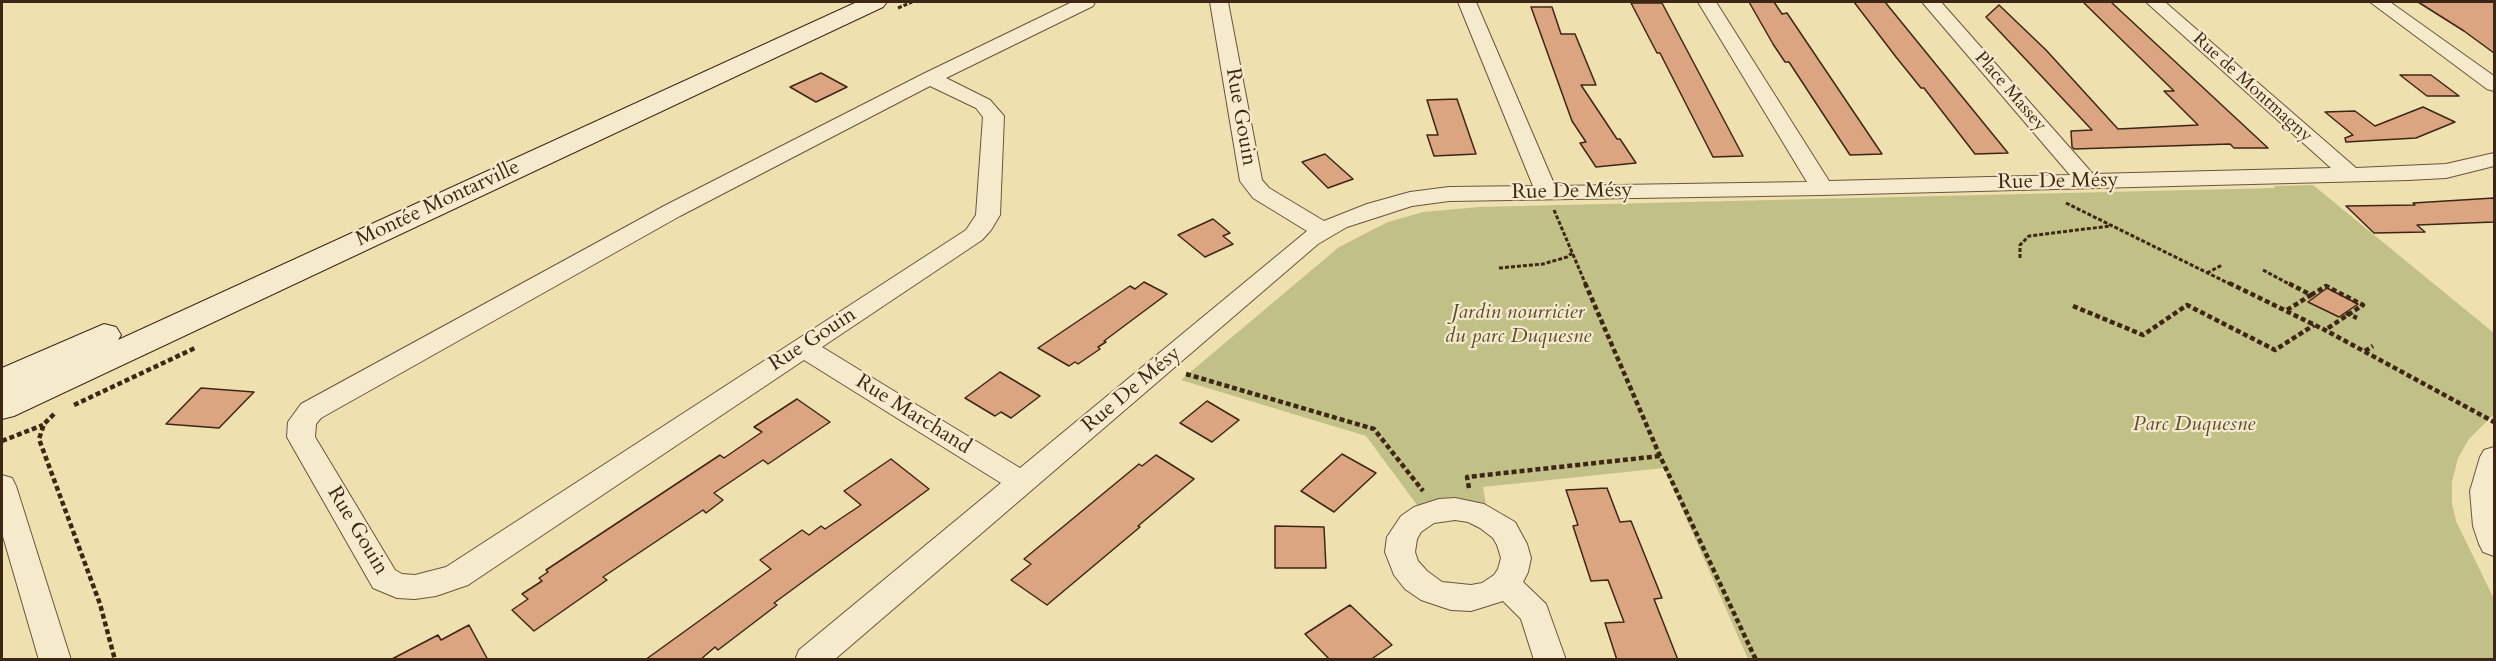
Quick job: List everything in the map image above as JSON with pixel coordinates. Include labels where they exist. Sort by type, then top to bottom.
[{"type":"street","name":"Montée Montarville","points":[[2,381],[837,2]]},
{"type":"street","name":"Rue Gouin","points":[[930,78],[983,104],[993,112],[991,173],[986,220],[968,239],[467,570],[447,580],[426,586],[406,587],[384,579],[300,432],[306,416],[330,399],[672,211],[930,78],[1086,2]]},
{"type":"street","name":"Rue Gouin","points":[[1220,2],[1251,181],[1261,193],[1323,230]]},
{"type":"street","points":[[1467,2],[1546,193]]},
{"type":"street","points":[[1707,2],[1822,188]]},
{"type":"street","name":"Place Massey","points":[[1931,2],[2088,182]]},
{"type":"street","name":"Rue de Montmagny","points":[[2154,2],[2350,174]]},
{"type":"street","points":[[2379,2],[2494,85]]},
{"type":"street","name":"Montée Montarville","points":[[2,407],[883,6]]},
{"type":"street","name":"Rue De Mésy","points":[[811,660],[1323,230],[1375,209],[1410,199],[1449,194],[2088,182],[2446,171],[2494,160]]},
{"type":"street","name":"Rue Marchand","points":[[802,347],[1023,483]]},
{"type":"street","points":[[2494,457],[2484,491],[2488,526],[2494,544]]},
{"type":"street","points":[[2,486],[55,660]]},
{"type":"street","points":[[1455,509],[1474,512],[1504,530],[1512,544],[1516,558],[1513,572],[1505,584],[1490,594],[1461,598],[1432,591],[1416,580],[1405,567],[1400,552],[1402,537],[1411,524],[1424,515],[1439,510],[1455,509]]},
{"type":"street","points":[[1505,584],[1535,613],[1550,660]]},
{"type":"path","points":[[883,6],[912,2]]},
{"type":"path","points":[[2040,183],[2049,194],[2325,330],[2494,423]]},
{"type":"path","points":[[1546,193],[1660,456],[1756,660]]},
{"type":"path","points":[[2020,258],[2020,246],[2029,236],[2111,226]]},
{"type":"path","points":[[1499,268],[1543,264],[1567,257],[1572,253]]},
{"type":"path","points":[[2207,273],[2222,265]]},
{"type":"path","points":[[2263,270],[2313,296]]},
{"type":"path","points":[[2287,311],[2326,286],[2363,305],[2347,313],[2325,330]]},
{"type":"path","points":[[2073,306],[2143,335],[2187,305],[2275,350],[2314,325]]},
{"type":"path","points":[[2347,313],[2357,318]]},
{"type":"path","points":[[72,406],[174,359],[203,343]]},
{"type":"path","points":[[2365,351],[2373,346]]},
{"type":"path","points":[[1160,367],[1374,429],[1439,510]]},
{"type":"path","points":[[62,411],[51,415],[44,424],[39,439],[100,604],[115,660]]},
{"type":"path","points":[[2,441],[44,424]]},
{"type":"path","points":[[1474,512],[1467,477],[1660,456]]},
{"type":"green space","name":"Parc Duquesne","points":[[2313,185],[2494,333],[2494,414],[2469,439],[2458,458],[2452,482],[2452,503],[2456,521],[2494,599],[2494,659],[1748,659],[1664,468],[1483,487],[1486,505],[1450,498],[1417,505],[1366,436],[1181,380],[1339,247],[1388,222],[1423,212],[1479,207],[2275,188],[2274,186]]},
{"type":"building","points":[[1749,2],[1774,2],[1782,14],[1787,13],[1882,154],[1850,155],[1789,62],[1785,62],[1773,44]]},
{"type":"building","points":[[1854,2],[1885,2],[2008,153],[1975,154]]},
{"type":"building","points":[[2083,2],[2111,2],[2268,148],[2234,148],[2230,144],[2074,149],[2071,131],[2092,130],[1986,17],[1999,5],[2046,50],[2118,129],[2198,125],[2164,91],[2174,91]]},
{"type":"building","points":[[2418,2],[2494,2],[2494,53],[2464,31]]},
{"type":"building","points":[[1631,3],[1662,3],[1743,156],[1713,157],[1660,53],[1657,53]]},
{"type":"building","points":[[1531,7],[1552,7],[1561,34],[1575,34],[1596,85],[1581,85],[1636,163],[1596,167],[1580,143],[1586,142],[1572,121]]},
{"type":"building","points":[[821,73],[847,87],[816,102],[790,87]]},
{"type":"building","points":[[2400,75],[2431,75],[2459,96],[2427,96]]},
{"type":"building","points":[[1457,99],[1476,154],[1434,156],[1427,135],[1438,135],[1427,100]]},
{"type":"building","points":[[2423,107],[2455,122],[2416,138],[2346,142],[2345,138],[2353,135],[2325,112],[2355,111],[2375,126]]},
{"type":"building","points":[[1325,154],[1353,179],[1328,188],[1302,162]]},
{"type":"building","points":[[2494,198],[2494,222],[2417,225],[2425,232],[2374,233],[2346,206],[2415,205],[2413,203]]},
{"type":"building","points":[[1213,219],[1230,233],[1223,236],[1233,244],[1205,257],[1178,235]]},
{"type":"building","points":[[1144,282],[1167,294],[1104,341],[1106,342],[1098,347],[1100,349],[1078,364],[1075,362],[1069,366],[1038,348],[1130,286],[1135,289]]},
{"type":"building","points":[[2327,288],[2358,304],[2339,317],[2308,302]]},
{"type":"building","points":[[1000,372],[1040,396],[1011,418],[1001,412],[995,416],[965,398]]},
{"type":"building","points":[[201,388],[254,392],[219,428],[166,424]]},
{"type":"building","points":[[797,399],[830,422],[768,464],[763,460],[714,493],[723,500],[706,513],[703,510],[603,577],[607,580],[534,631],[512,610],[528,599],[522,594],[542,581],[539,578],[548,572],[546,570],[720,455],[724,458],[762,432],[754,427]]},
{"type":"building","points":[[1207,401],[1239,420],[1212,442],[1180,423]]},
{"type":"building","points":[[1342,454],[1376,473],[1334,512],[1301,491]]},
{"type":"building","points":[[1156,455],[1194,479],[1047,605],[1011,580],[1031,564],[1024,559],[1139,464],[1142,466]]},
{"type":"building","points":[[891,459],[929,489],[774,603],[777,605],[718,650],[715,647],[700,660],[645,660],[771,569],[760,560],[802,530],[809,535],[821,526],[825,529],[861,505],[844,491]]},
{"type":"building","points":[[1607,488],[1620,522],[1631,521],[1662,598],[1654,599],[1678,660],[1617,660],[1605,623],[1624,622],[1608,580],[1591,581],[1573,526],[1578,525],[1566,490]]},
{"type":"building","points":[[1275,526],[1324,527],[1326,568],[1275,568]]},
{"type":"building","points":[[1350,605],[1392,645],[1370,660],[1330,660],[1305,634]]},
{"type":"building","points":[[469,625],[488,660],[390,660],[438,635],[441,640]]},
{"type":"park label","name":"Jardin nourricier du parc Duquesne","points":[[1518,325]]}]
